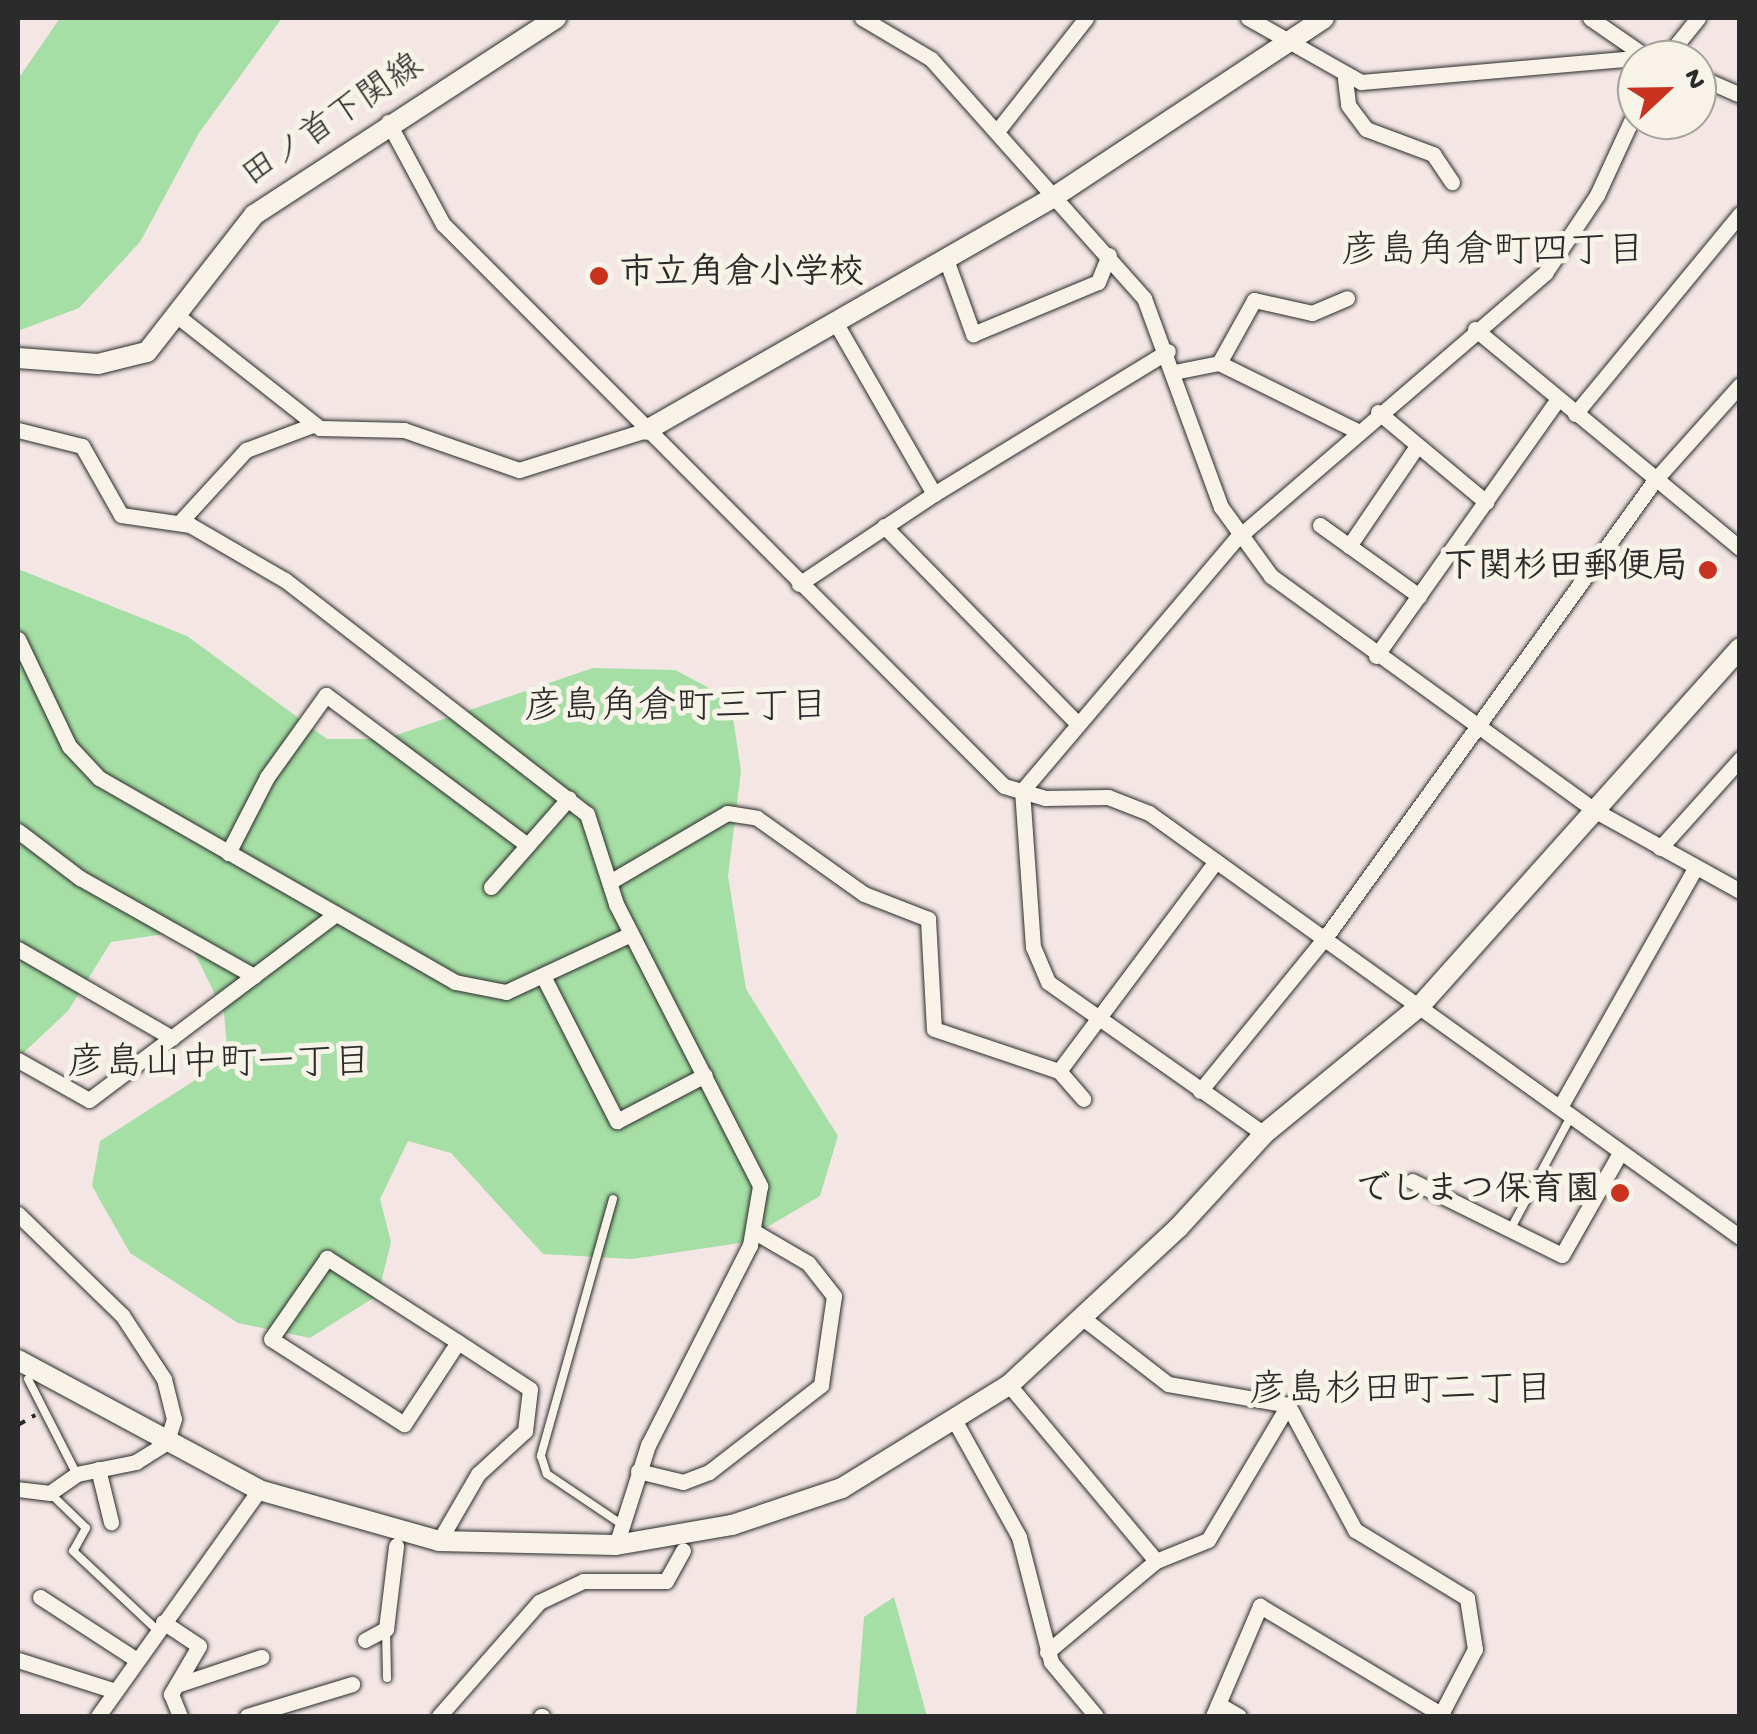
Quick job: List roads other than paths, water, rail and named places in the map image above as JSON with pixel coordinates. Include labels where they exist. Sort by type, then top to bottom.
[{"type":"street","name":"田ノ首下関線","points":[[18,358],[130,361],[180,318],[254,214],[388,122],[556,18]]},
{"type":"street","points":[[862,18],[931,59],[1109,255],[1168,351],[1236,539],[1376,656],[1476,728],[1594,810],[1740,892]]},
{"type":"street","points":[[998,130],[1086,18]]},
{"type":"street","points":[[1248,18],[1345,79],[1617,61]]},
{"type":"street","points":[[180,522],[246,450],[313,425],[404,430],[519,470],[647,430],[948,262],[1287,46],[1324,18]]},
{"type":"street","points":[[1590,18],[1624,40]]},
{"type":"street","points":[[1674,40],[1698,18]]},
{"type":"street","points":[[1345,79],[1348,105],[1366,130],[1432,154],[1452,182]]},
{"type":"street","points":[[1717,85],[1740,95]]},
{"type":"street","points":[[388,122],[443,224],[986,770],[1022,792],[1135,804],[1740,1237]]},
{"type":"street","points":[[1264,1134],[1094,1022],[1038,964],[1022,792],[1076,722],[1236,539],[1378,412],[1545,273],[1619,140]]},
{"type":"street","points":[[1575,414],[1740,214]]},
{"type":"street","points":[[948,262],[973,334],[1098,282],[1109,255]]},
{"type":"street","points":[[1219,363],[1254,300],[1312,313],[1347,298]]},
{"type":"street","points":[[180,318],[313,425]]},
{"type":"street","points":[[838,326],[934,494]]},
{"type":"street","points":[[1476,329],[1740,548]]},
{"type":"street","points":[[799,584],[934,494],[1168,351]]},
{"type":"street","points":[[1174,372],[1219,363],[1358,430]]},
{"type":"street","points":[[1200,1091],[1324,938],[1655,480],[1740,385]]},
{"type":"street","points":[[1376,656],[1558,400]]},
{"type":"street","points":[[1378,412],[1486,502]]},
{"type":"street","points":[[18,430],[82,446],[120,515],[180,522],[284,580],[586,814],[631,934],[760,1186],[756,1232],[638,1471],[619,1535]]},
{"type":"street","points":[[1349,546],[1417,446]]},
{"type":"street","points":[[1320,525],[1419,596]]},
{"type":"street","points":[[884,526],[1076,722]]},
{"type":"street","points":[[18,639],[83,764],[228,853],[474,990],[506,992],[631,934]]},
{"type":"street","points":[[18,1360],[259,1490],[438,1541],[619,1535],[790,1508],[957,1425],[1084,1319],[1264,1134],[1420,1006],[1740,648]]},
{"type":"street","points":[[228,853],[266,778],[326,695],[527,845]]},
{"type":"street","points":[[1660,848],[1740,758]]},
{"type":"street","points":[[490,887],[569,798]]},
{"type":"street","points":[[613,880],[727,813],[744,812],[864,894],[928,919],[934,1029],[1059,1071],[1084,1099]]},
{"type":"street","points":[[18,831],[70,872],[254,976]]},
{"type":"street","points":[[1059,1071],[1216,861]]},
{"type":"street","points":[[1565,1112],[1694,868]]},
{"type":"street","points":[[18,1060],[90,1100],[336,914]]},
{"type":"street","points":[[18,949],[172,1038]]},
{"type":"street","points":[[544,976],[617,1121],[704,1075]]},
{"type":"street","points":[[1412,1182],[1562,1254],[1620,1153]]},
{"type":"street","points":[[18,1214],[92,1282],[150,1355],[172,1402],[166,1443]]},
{"type":"street","points":[[638,1471],[682,1482],[710,1472],[821,1385],[834,1296],[808,1264],[756,1232]]},
{"type":"street","points":[[438,1541],[478,1474],[516,1442],[534,1409],[530,1388],[327,1258],[271,1339],[404,1424],[458,1342]]},
{"type":"street","points":[[1084,1319],[1168,1384],[1288,1405]]},
{"type":"street","points":[[1009,1385],[1156,1561]]},
{"type":"street","points":[[1047,1652],[1156,1561],[1208,1540],[1288,1405]]},
{"type":"street","points":[[1239,1716],[1215,1710],[1260,1606],[1442,1715],[1476,1649],[1467,1598],[1355,1530],[1288,1405]]},
{"type":"street","points":[[957,1425],[1019,1537],[1047,1652],[1096,1716]]},
{"type":"street","points":[[18,1489],[50,1494],[77,1474],[166,1443]]},
{"type":"street","points":[[98,1469],[111,1522]]},
{"type":"street","points":[[98,1716],[259,1490]]},
{"type":"street","points":[[365,1640],[386,1629],[396,1546]]},
{"type":"street","points":[[445,1714],[539,1602],[583,1581],[666,1581],[683,1550]]},
{"type":"street","points":[[40,1597],[136,1660]]},
{"type":"street","points":[[160,1626],[199,1646],[177,1684],[180,1716]]},
{"type":"street","points":[[177,1684],[262,1657]]},
{"type":"street","points":[[18,1660],[115,1691]]},
{"type":"street","points":[[247,1716],[352,1684]]},
{"type":"lane","points":[[1510,1230],[1565,1112]]},
{"type":"lane","points":[[613,1199],[541,1456],[547,1474],[619,1535]]},
{"type":"lane","points":[[28,1379],[77,1474]]},
{"type":"lane","points":[[50,1494],[86,1528],[73,1552],[160,1626]]},
{"type":"lane","points":[[386,1629],[387,1678]]},
{"type":"place","name":"市立角倉小学校","points":[[599,276]]},
{"type":"place","name":"下関杉田郵便局","points":[[1708,570]]},
{"type":"place","name":"でしまつ保育園","points":[[1620,1193]]},
{"type":"district","name":"彦島角倉町四丁目","points":[[1493,255]]},
{"type":"district","name":"彦島角倉町三丁目","points":[[676,711]]},
{"type":"district","name":"彦島山中町一丁目","points":[[219,1067]]},
{"type":"district","name":"彦島杉田町二丁目","points":[[1401,1394]]}]
